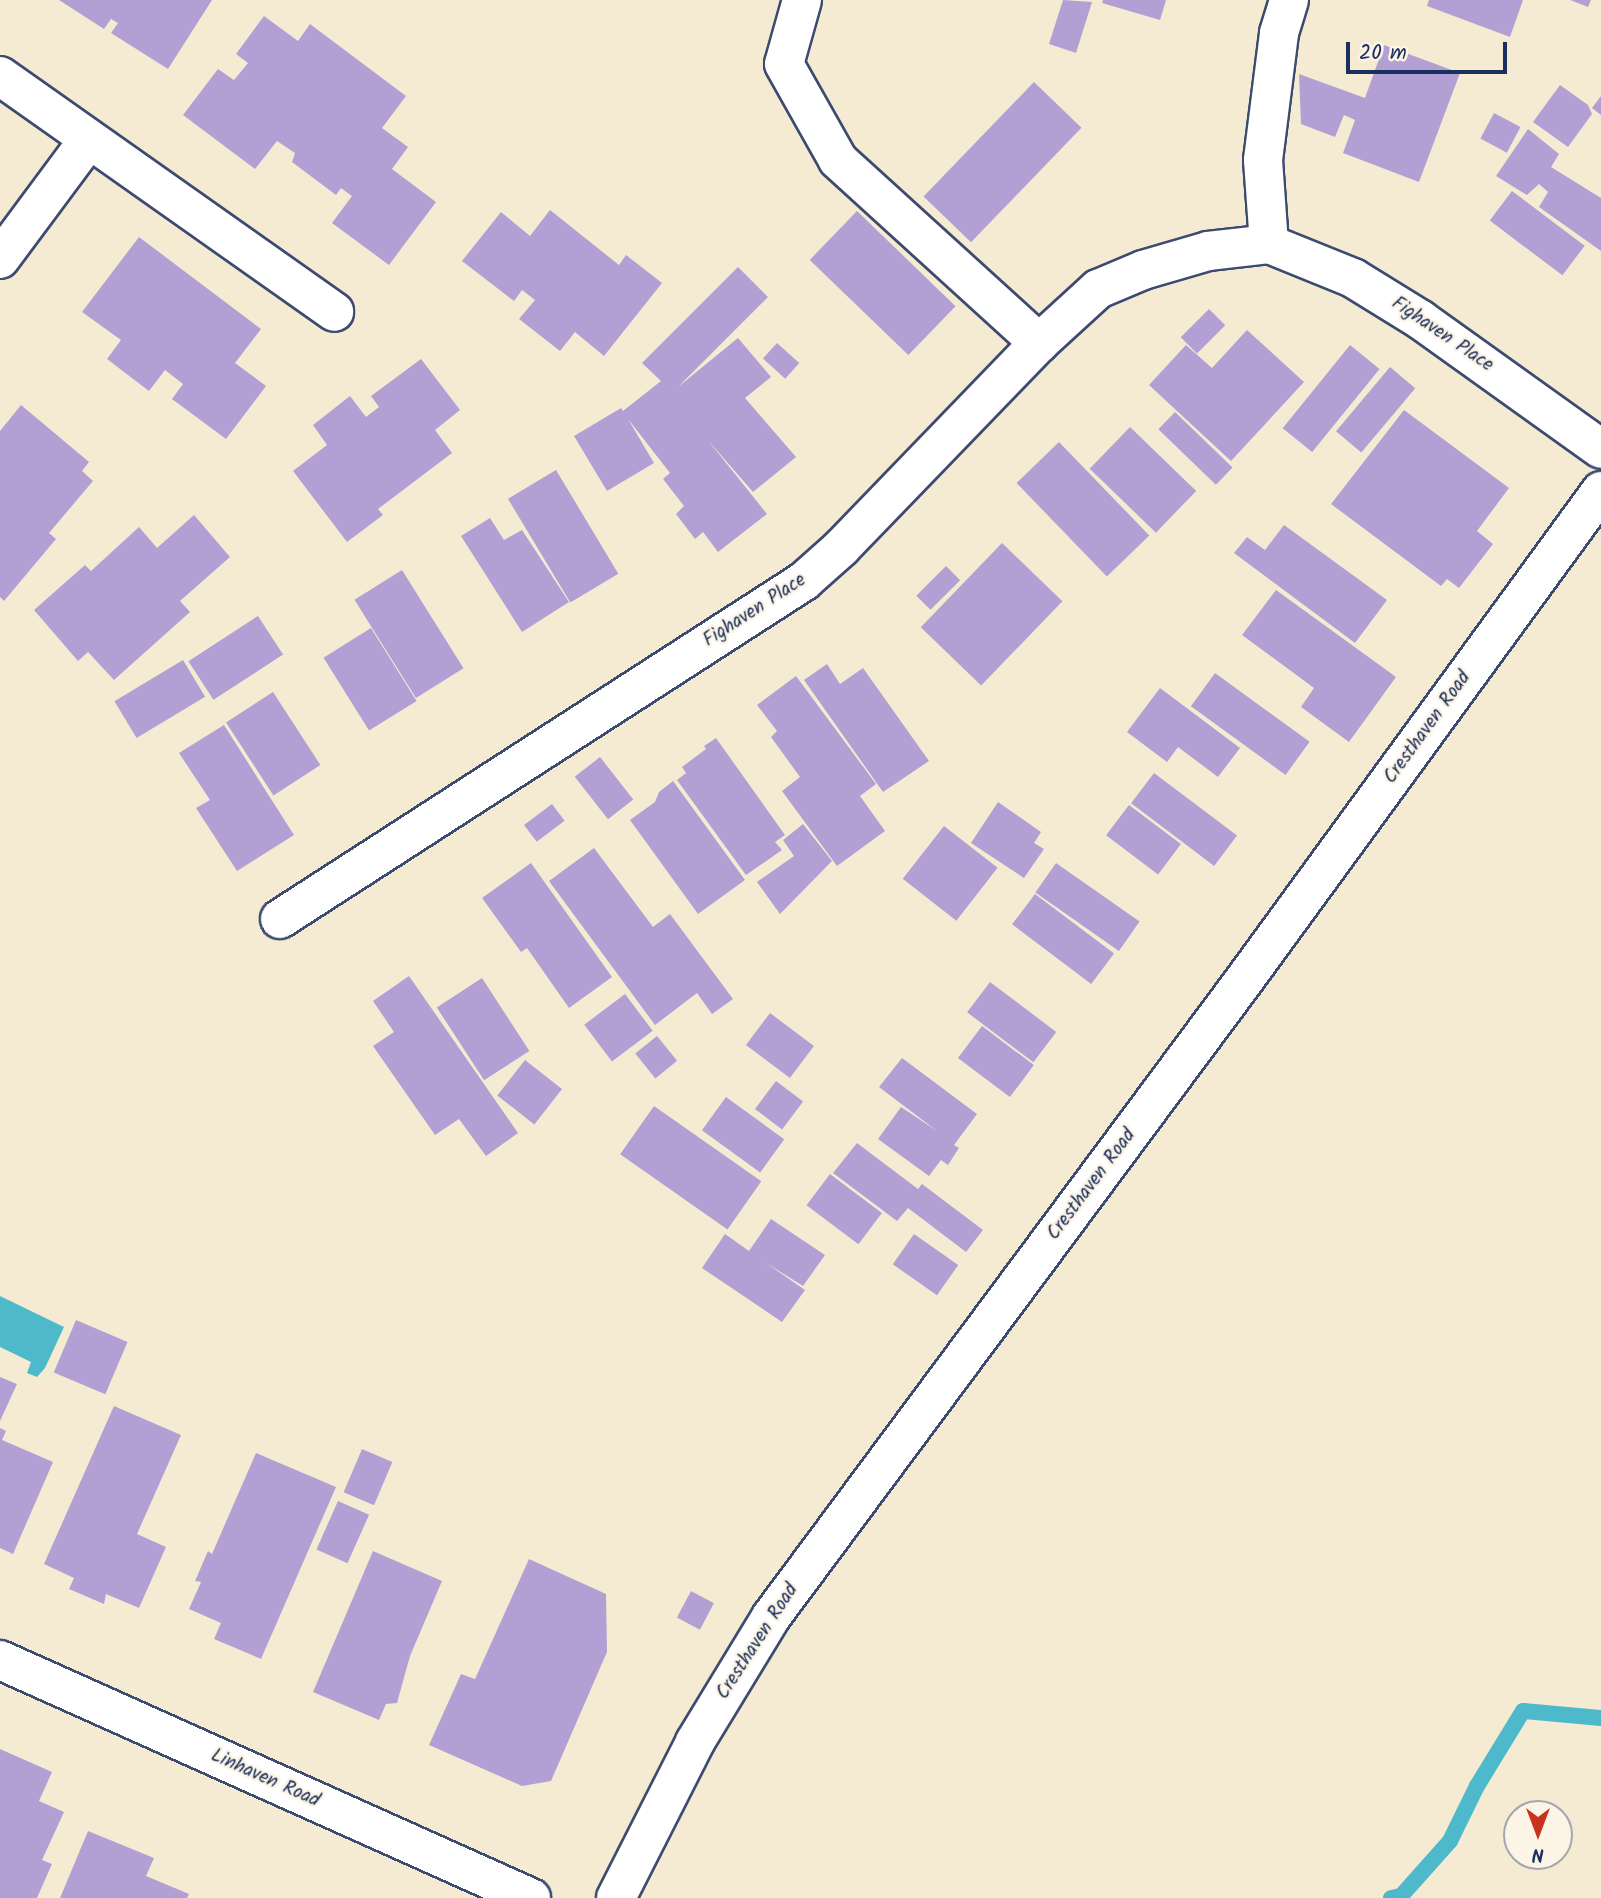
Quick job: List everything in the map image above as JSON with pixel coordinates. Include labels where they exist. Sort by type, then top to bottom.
[{"type":"street","points":[[802,0],[784,64],[838,160],[1039,343]]},
{"type":"street","points":[[1269,244],[1263,160],[1279,33],[1289,0]]},
{"type":"street","points":[[0,76],[334,312]]},
{"type":"street","points":[[0,259],[89,139]]},
{"type":"street","name":"Fighaven Place","points":[[280,919],[804,581],[841,548],[1039,343],[1098,289],[1143,270],[1208,251],[1269,244],[1353,278],[1531,396],[1601,449]]},
{"type":"street","name":"Cresthaven Road","points":[[616,1898],[695,1742],[771,1617],[1253,968],[1601,491]]},
{"type":"street","name":"Linhaven Road","points":[[0,1660],[531,1898]]},
{"type":"water","points":[[0,1296],[64,1327],[45,1368],[37,1377],[27,1373],[31,1362],[0,1347]]},
{"type":"building","points":[[59,0],[212,0],[168,69],[111,33],[118,23],[111,19],[104,29]]},
{"type":"building","points":[[1063,0],[1092,2],[1076,53],[1049,44]]},
{"type":"building","points":[[1103,0],[1166,0],[1160,20],[1102,3]]},
{"type":"building","points":[[1429,0],[1523,0],[1510,37],[1427,6]]},
{"type":"building","points":[[1570,0],[1591,0],[1588,7]]},
{"type":"building","points":[[264,16],[298,41],[310,24],[406,96],[382,128],[408,147],[392,169],[436,202],[389,265],[332,223],[352,196],[341,188],[336,195],[292,162],[295,153],[277,141],[255,169],[183,115],[218,69],[234,80],[248,63],[236,54]]},
{"type":"building","points":[[1384,45],[1460,73],[1419,182],[1343,153],[1355,120],[1344,115],[1335,137],[1301,124],[1299,74],[1365,98]]},
{"type":"building","points":[[1034,82],[1081,128],[971,242],[924,196]]},
{"type":"building","points":[[1560,85],[1588,105],[1592,114],[1568,147],[1533,122]]},
{"type":"building","points":[[1601,96],[1601,115],[1592,108]]},
{"type":"building","points":[[1494,113],[1520,127],[1507,153],[1480,139]]},
{"type":"building","points":[[1528,129],[1559,154],[1551,167],[1601,198],[1601,251],[1539,207],[1548,192],[1539,184],[1527,195],[1496,176]]},
{"type":"building","points":[[1512,191],[1585,246],[1562,275],[1490,221]]},
{"type":"building","points":[[550,210],[619,265],[626,255],[662,283],[604,356],[575,332],[560,351],[519,319],[535,300],[522,290],[514,301],[462,261],[501,212],[530,236]]},
{"type":"building","points":[[857,211],[956,306],[908,355],[810,260]]},
{"type":"building","points":[[139,237],[261,329],[235,363],[266,386],[226,439],[172,399],[183,384],[165,370],[149,391],[107,359],[121,340],[82,312]]},
{"type":"building","points":[[738,267],[768,297],[678,387],[738,338],[771,377],[745,398],[796,457],[753,492],[707,439],[767,514],[718,552],[703,532],[695,539],[676,514],[684,506],[663,479],[670,473],[628,419],[654,463],[607,491],[574,436],[621,408],[623,411],[661,381],[642,363]]},
{"type":"building","points":[[1209,309],[1225,325],[1197,354],[1181,337]]},
{"type":"building","points":[[1247,330],[1304,382],[1231,461],[1149,385],[1186,345],[1212,368]]},
{"type":"building","points":[[777,343],[799,363],[785,379],[763,359]]},
{"type":"building","points":[[1350,345],[1380,369],[1312,452],[1283,428]]},
{"type":"building","points":[[421,359],[460,410],[435,430],[452,453],[378,509],[383,515],[347,542],[293,471],[327,445],[313,425],[350,396],[366,417],[379,407],[371,396]]},
{"type":"building","points":[[1390,367],[1415,388],[1361,453],[1336,431]]},
{"type":"building","points":[[21,405],[89,462],[82,471],[93,481],[49,533],[56,539],[4,601],[0,597],[0,431]]},
{"type":"building","points":[[1404,410],[1509,488],[1477,531],[1493,544],[1459,588],[1447,579],[1441,586],[1331,504]]},
{"type":"building","points":[[1175,412],[1233,468],[1216,485],[1158,429]]},
{"type":"building","points":[[1130,427],[1196,491],[1156,533],[1090,469]]},
{"type":"building","points":[[1059,442],[1149,536],[1107,576],[1017,483]]},
{"type":"building","points":[[556,470],[618,574],[570,603],[508,499]]},
{"type":"building","points":[[194,515],[230,557],[180,601],[190,612],[114,680],[88,652],[78,661],[34,610],[85,565],[91,571],[139,527],[157,548]]},
{"type":"building","points":[[490,518],[504,540],[522,530],[569,602],[522,632],[461,536]]},
{"type":"building","points":[[1284,525],[1387,600],[1355,643],[1234,553],[1247,537],[1265,550]]},
{"type":"building","points":[[1002,543],[1062,601],[981,686],[921,627]]},
{"type":"building","points":[[946,566],[960,580],[930,610],[916,596]]},
{"type":"building","points":[[402,570],[463,668],[416,698],[355,600]]},
{"type":"building","points":[[1276,590],[1396,677],[1349,742],[1301,707],[1314,688],[1242,635]]},
{"type":"building","points":[[258,616],[283,655],[213,700],[188,661]]},
{"type":"building","points":[[371,628],[417,701],[369,731],[324,658]]},
{"type":"building","points":[[183,660],[205,697],[137,738],[114,701]]},
{"type":"building","points":[[827,664],[840,684],[863,668],[929,761],[883,792],[804,680]]},
{"type":"building","points":[[1215,673],[1310,742],[1286,775],[1191,706]]},
{"type":"building","points":[[796,676],[876,784],[860,796],[885,831],[837,866],[782,791],[800,777],[771,737],[777,731],[757,705]]},
{"type":"building","points":[[1160,688],[1240,748],[1218,777],[1178,747],[1167,762],[1127,732]]},
{"type":"building","points":[[273,692],[320,765],[273,795],[226,722]]},
{"type":"building","points":[[224,725],[294,835],[237,871],[196,808],[210,800],[179,753]]},
{"type":"building","points":[[716,738],[785,835],[775,842],[782,850],[746,875],[677,780],[686,773],[682,767]]},
{"type":"building","points":[[600,757],[633,800],[608,819],[575,777]]},
{"type":"building","points":[[1154,773],[1237,836],[1214,866],[1131,803]]},
{"type":"building","points":[[673,781],[745,880],[698,914],[630,820],[655,802],[659,792]]},
{"type":"building","points":[[998,802],[1041,832],[1034,843],[1044,849],[1024,878],[971,843]]},
{"type":"building","points":[[552,804],[565,821],[537,842],[524,825]]},
{"type":"building","points":[[1129,805],[1181,844],[1158,874],[1106,835]]},
{"type":"building","points":[[803,824],[832,861],[780,914],[757,882],[794,856],[783,840]]},
{"type":"building","points":[[944,826],[998,868],[956,921],[903,879]]},
{"type":"building","points":[[594,848],[653,927],[670,914],[733,999],[712,1014],[697,993],[655,1025],[549,881]]},
{"type":"building","points":[[531,863],[612,977],[569,1008],[527,948],[521,952],[482,898]]},
{"type":"building","points":[[1056,863],[1140,922],[1119,951],[1035,892]]},
{"type":"building","points":[[1035,894],[1114,954],[1091,984],[1012,924]]},
{"type":"building","points":[[409,976],[518,1133],[486,1156],[459,1119],[435,1135],[373,1046],[394,1032],[373,1001]]},
{"type":"building","points":[[482,978],[529,1051],[484,1080],[437,1007]]},
{"type":"building","points":[[990,982],[1056,1032],[1033,1062],[967,1012]]},
{"type":"building","points":[[625,994],[653,1031],[612,1061],[584,1025]]},
{"type":"building","points":[[770,1013],[814,1046],[790,1078],[746,1045]]},
{"type":"building","points":[[982,1026],[1034,1065],[1010,1097],[958,1058]]},
{"type":"building","points":[[657,1036],[677,1061],[655,1078],[635,1054]]},
{"type":"building","points":[[902,1058],[977,1114],[954,1145],[959,1148],[948,1165],[941,1160],[929,1176],[878,1139],[901,1107],[937,1131],[879,1087]]},
{"type":"building","points":[[525,1060],[562,1089],[534,1124],[497,1095]]},
{"type":"building","points":[[776,1081],[803,1101],[782,1129],[755,1109]]},
{"type":"building","points":[[726,1097],[784,1139],[760,1172],[702,1130]]},
{"type":"building","points":[[654,1106],[761,1181],[727,1229],[620,1154]]},
{"type":"building","points":[[857,1143],[918,1189],[922,1184],[983,1230],[966,1252],[908,1208],[897,1221],[833,1173]]},
{"type":"building","points":[[830,1174],[882,1213],[858,1244],[807,1205]]},
{"type":"building","points":[[771,1219],[825,1255],[803,1286],[766,1263],[805,1290],[782,1322],[702,1268],[725,1234],[749,1251]]},
{"type":"building","points":[[914,1234],[958,1265],[937,1295],[893,1264]]},
{"type":"building","points":[[76,1320],[128,1342],[105,1394],[54,1372]]},
{"type":"building","points":[[0,1377],[17,1384],[0,1421]]},
{"type":"building","points":[[114,1406],[181,1435],[137,1534],[166,1547],[139,1608],[106,1594],[104,1604],[69,1589],[74,1578],[44,1564]]},
{"type":"building","points":[[0,1428],[6,1431],[2,1440],[53,1462],[13,1554],[0,1548]]},
{"type":"building","points":[[362,1449],[392,1462],[374,1505],[344,1492]]},
{"type":"building","points":[[256,1453],[336,1487],[261,1659],[214,1639],[221,1623],[189,1609],[201,1582],[195,1581],[208,1551],[212,1554]]},
{"type":"building","points":[[338,1501],[369,1515],[348,1563],[316,1549]]},
{"type":"building","points":[[373,1551],[442,1581],[410,1656],[397,1703],[386,1704],[379,1720],[313,1692]]},
{"type":"building","points":[[529,1559],[606,1594],[607,1652],[551,1781],[522,1786],[429,1745],[461,1674],[475,1679]]},
{"type":"building","points":[[691,1591],[714,1603],[700,1630],[677,1617]]},
{"type":"building","points":[[0,1749],[52,1772],[39,1801],[64,1812],[42,1860],[52,1864],[37,1898],[0,1898]]},
{"type":"building","points":[[88,1831],[154,1858],[146,1876],[189,1894],[187,1898],[60,1898]]},
{"type":"waterway","points":[[1391,1898],[1401,1896],[1450,1841],[1477,1786],[1523,1711],[1601,1718]]}]
